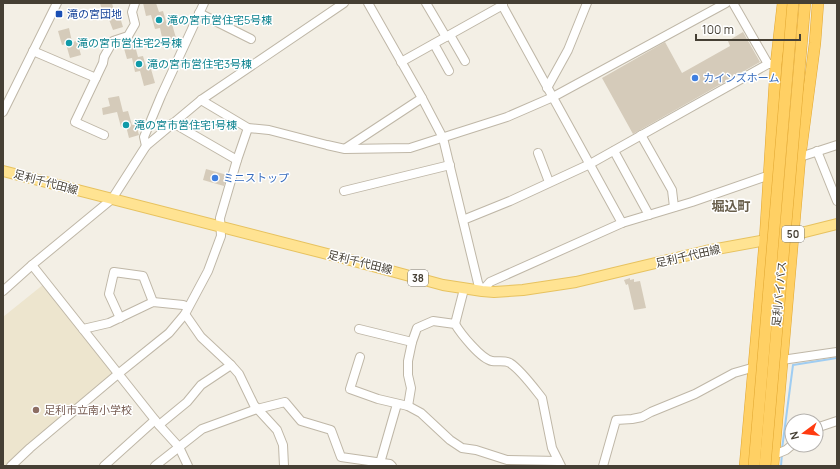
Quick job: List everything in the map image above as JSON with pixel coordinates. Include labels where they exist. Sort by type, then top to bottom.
[{"type":"highway","name":"50","points":[[745,466],[770,175],[772,64],[783,3]]},
{"type":"highway","name":"足利バイパス","points":[[754,466],[793,3]]},
{"type":"highway","name":"足利バイパス","points":[[764,466],[804,3]]},
{"type":"highway","name":"50","points":[[774,460],[800,157],[815,43],[818,3]]},
{"type":"main road","name":"足利千代田線","points":[[3,171],[443,285],[494,292],[524,290],[576,282],[706,251],[793,235],[837,224]]},
{"type":"street","points":[[3,112],[57,3]]},
{"type":"street","points":[[104,135],[75,122],[103,64],[104,56],[113,41],[128,36],[135,24],[132,12],[135,3]]},
{"type":"street","points":[[146,146],[144,137],[204,3]]},
{"type":"street","points":[[3,291],[112,199],[146,146],[173,123],[201,100],[344,3]]},
{"type":"street","points":[[368,3],[443,138],[478,283],[482,291],[490,282],[622,223],[770,175]]},
{"type":"street","points":[[426,3],[465,61]]},
{"type":"street","points":[[547,88],[568,50],[587,3]]},
{"type":"street","points":[[201,100],[248,128],[269,130],[345,149],[410,148],[507,117],[553,97],[726,3]]},
{"type":"street","points":[[463,220],[510,201],[590,164],[772,64],[733,3]]},
{"type":"street","points":[[401,62],[502,4],[622,223]]},
{"type":"street","points":[[199,13],[251,39]]},
{"type":"street","points":[[434,44],[449,71]]},
{"type":"street","points":[[33,51],[96,78]]},
{"type":"street","points":[[345,149],[422,98]]},
{"type":"street","points":[[173,123],[237,160]]},
{"type":"street","points":[[11,466],[30,448],[169,333],[187,310],[208,271],[221,236],[220,218],[248,128]]},
{"type":"street","points":[[641,135],[672,190],[674,207]]},
{"type":"street","points":[[800,157],[837,145]]},
{"type":"street","points":[[614,151],[649,214]]},
{"type":"street","points":[[817,151],[837,201]]},
{"type":"street","points":[[538,153],[549,182]]},
{"type":"street","points":[[344,191],[450,165]]},
{"type":"street","points":[[32,265],[157,423],[179,447],[188,466]]},
{"type":"street","points":[[120,318],[109,294],[114,272],[143,276],[153,302]]},
{"type":"street","points":[[455,324],[464,289]]},
{"type":"street","points":[[83,329],[109,323],[153,302],[183,305],[201,337],[239,374],[254,405],[277,430],[282,445],[284,466]]},
{"type":"street","points":[[408,406],[411,388],[408,375],[408,361],[417,328],[433,321],[455,324],[480,355],[492,361],[508,362],[515,367],[542,398],[552,448],[560,464]]},
{"type":"street","points":[[359,329],[412,342]]},
{"type":"street","points":[[782,360],[837,352]]},
{"type":"street","points":[[360,357],[350,389],[378,399],[408,406],[421,413],[450,440],[462,448],[476,450],[507,460],[560,464]]},
{"type":"street","points":[[104,466],[157,423],[187,402],[201,385],[231,365]]},
{"type":"street","points":[[603,466],[616,420],[642,417],[695,394],[734,373],[754,367]]},
{"type":"street","points":[[155,466],[202,429],[258,408],[285,402],[301,421],[331,430],[341,457],[390,464],[392,466]]},
{"type":"street","points":[[380,463],[397,404]]},
{"type":"street","points":[[824,425],[837,421]]},
{"type":"street","points":[[774,460],[784,452]]},
{"type":"shaded area","name":"足利市立南小学校","points":[[44,284],[113,373],[5,466],[3,466],[3,317]]},
{"type":"building","points":[[100,3],[112,3],[115,15],[119,14],[123,27],[113,30],[108,17],[105,18],[103,15]]},
{"type":"building","name":"滝の宮市営住宅5号棟","points":[[143,3],[156,3],[159,12],[163,11],[167,25],[172,24],[176,38],[163,42],[160,28],[155,29],[151,15],[146,16]]},
{"type":"building","name":"滝の宮市営住宅2号棟","points":[[69,28],[72,42],[77,41],[81,55],[70,58],[66,44],[62,45],[58,31]]},
{"type":"building","points":[[743,32],[760,62],[633,134],[602,78],[665,42],[682,73],[730,46],[728,41]]},
{"type":"building","name":"滝の宮市営住宅3号棟","points":[[134,42],[138,57],[143,56],[147,70],[151,69],[155,83],[144,86],[140,71],[135,72],[132,58],[127,59],[123,45]]},
{"type":"building","points":[[119,96],[123,112],[128,111],[132,125],[136,124],[139,135],[129,138],[126,126],[121,127],[117,112],[103,115],[102,108],[110,106],[108,98]]},
{"type":"building","name":"ミニストップ","points":[[206,169],[227,175],[224,186],[203,180]]},
{"type":"building","points":[[630,278],[630,280],[634,279],[634,282],[640,281],[646,308],[634,310],[628,284],[626,285],[624,280]]},
{"type":"waterway","points":[[782,449],[793,365],[837,358]]},
{"type":"waterway","points":[[781,466],[782,453]]},
{"type":"place","name":"滝の宮団地","points":[[59,14]]},
{"type":"place","name":"滝の宮市営住宅5号棟","points":[[159,20]]},
{"type":"place","name":"滝の宮市営住宅2号棟","points":[[69,43]]},
{"type":"place","name":"滝の宮市営住宅3号棟","points":[[139,64]]},
{"type":"place","name":"カインズホーム","points":[[695,78]]},
{"type":"place","name":"滝の宮市営住宅1号棟","points":[[126,125]]},
{"type":"place","name":"ミニストップ","points":[[215,178]]},
{"type":"place","name":"足利市立南小学校","points":[[36,410]]},
{"type":"district","name":"堀込町","points":[[731,206]]}]
